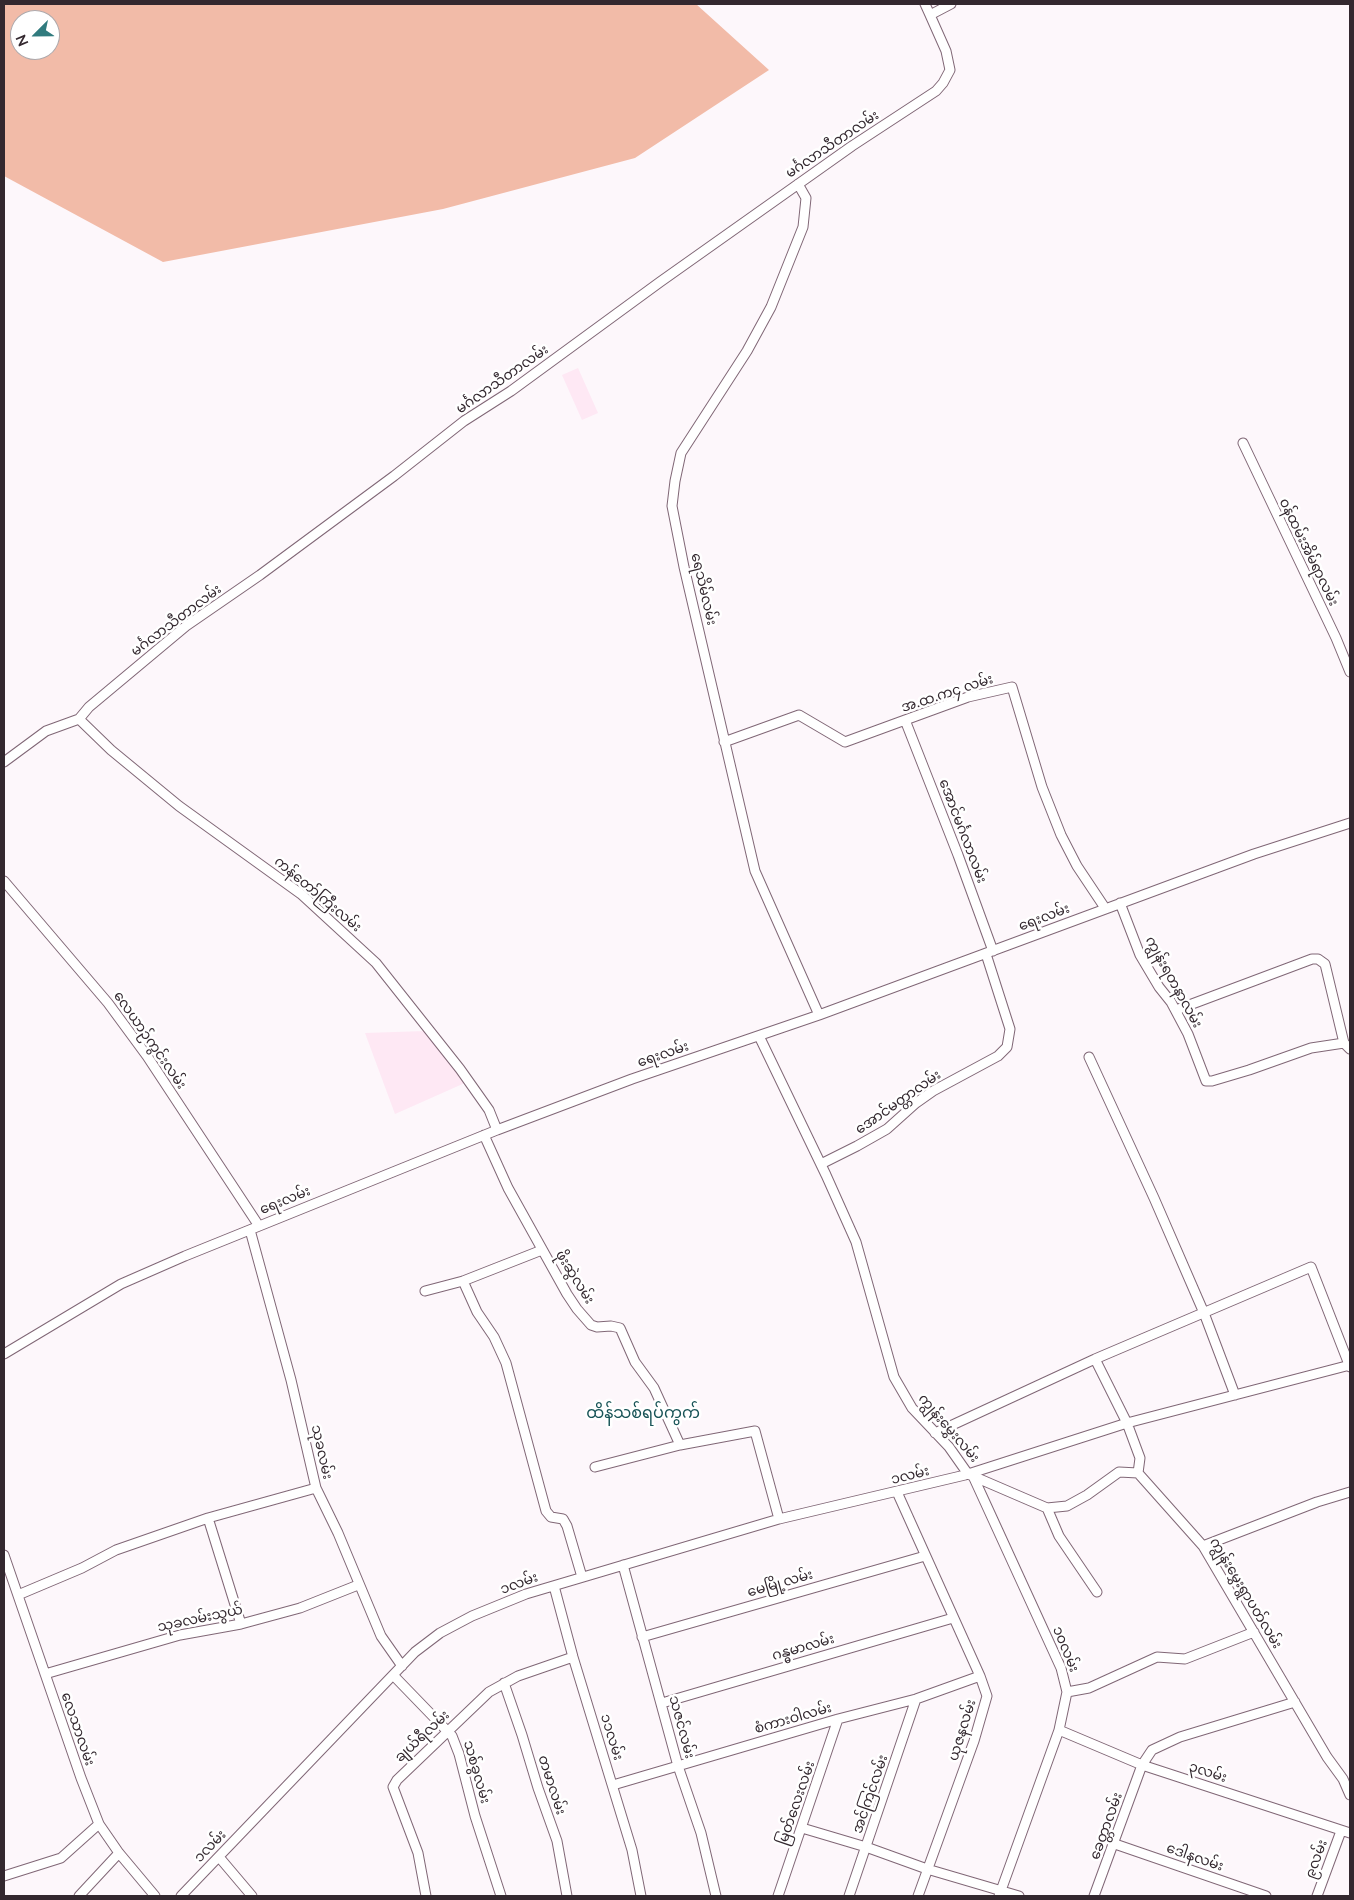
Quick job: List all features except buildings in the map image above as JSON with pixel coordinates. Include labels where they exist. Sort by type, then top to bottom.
[{"type":"street","name":"မင်္ဂလာသီတာလမ်း","points":[[4,762],[46,731],[80,718],[89,707],[186,626],[394,476],[464,421],[511,391],[660,282],[852,146],[936,91],[950,70],[946,50],[926,4]]},
{"type":"street","points":[[930,15],[951,4]]},
{"type":"street","name":"ရေသိမ်လမ်း","points":[[798,184],[806,198],[803,226],[771,307],[747,351],[682,453],[675,481],[672,506],[684,567],[755,871],[819,1015]]},
{"type":"street","name":"၀န်ထမ်းအိမ်ရာလမ်း","points":[[1243,444],[1336,638],[1350,672]]},
{"type":"street","name":"အ.ထ.က၄ လမ်း","points":[[724,742],[800,715],[846,742],[968,697],[1012,687],[1042,787],[1061,835],[1077,866],[1105,908]]},
{"type":"street","name":"ကန်တော်ကြီးလမ်း","points":[[80,718],[111,750],[178,806],[301,894],[376,963],[460,1068],[489,1110],[497,1130]]},
{"type":"street","name":"အောင်မင်္ဂလာလမ်း","points":[[904,720],[958,855],[989,953]]},
{"type":"street","name":"ရေးလမ်း","points":[[4,1354],[121,1284],[484,1135],[632,1080],[989,953],[1105,908],[1254,854],[1350,823]]},
{"type":"street","name":"လေယာဉ်ကွင်းလမ်း","points":[[4,881],[108,1002],[147,1056],[259,1226]]},
{"type":"street","name":"ကျွန်းရတနာလမ်း","points":[[1120,903],[1140,955],[1158,987],[1176,1010],[1188,1034],[1206,1081],[1212,1082],[1311,1048],[1347,1046]]},
{"type":"street","name":"အောင်မတ္တာလမ်း","points":[[821,1164],[887,1129],[916,1103],[933,1091],[998,1056],[1007,1047],[1010,1029],[989,953]]},
{"type":"street","points":[[1176,1010],[1318,958],[1325,964],[1347,1046]]},
{"type":"street","name":"ကျွန်းမွှေးလမ်း","points":[[759,1036],[821,1164],[856,1242],[894,1376],[912,1408],[949,1448],[970,1475],[1127,1423],[1350,1366]]},
{"type":"street","points":[[1089,1057],[1154,1198],[1204,1313],[1235,1395]]},
{"type":"street","name":"ဖိုးဆွဲလမ်း","points":[[484,1135],[508,1188],[567,1294],[586,1320],[598,1328],[610,1326],[620,1328],[635,1362],[654,1388],[680,1445]]},
{"type":"street","name":"သုခလမ်း","points":[[250,1230],[291,1380],[316,1488],[338,1533],[358,1585],[381,1636],[402,1666]]},
{"type":"street","points":[[425,1291],[463,1281],[542,1250]]},
{"type":"street","points":[[935,1434],[1095,1359],[1311,1267],[1350,1366]]},
{"type":"street","points":[[463,1281],[477,1312],[494,1337],[506,1363],[546,1511],[551,1517],[563,1519],[567,1526],[582,1577]]},
{"type":"street","points":[[970,1475],[1047,1508],[1067,1506],[1087,1495],[1118,1472],[1138,1473],[1140,1458],[1127,1423],[1095,1359]]},
{"type":"street","points":[[594,1467],[680,1445],[755,1431],[779,1519]]},
{"type":"street","name":"ကျွန်းမွှေးရွာပတ်လမ်း","points":[[1138,1473],[1203,1546],[1327,1757],[1343,1779],[1350,1794]]},
{"type":"street","name":"၁လမ်း","points":[[181,1896],[393,1675],[416,1652],[448,1628],[526,1594],[779,1519],[970,1475]]},
{"type":"street","name":"၁၀လမ်း","points":[[970,1475],[1061,1668],[1067,1692],[1060,1730],[1000,1893]]},
{"type":"street","points":[[18,1595],[82,1568],[116,1550],[208,1518],[316,1488]]},
{"type":"street","name":"ယုဇနလမ်း","points":[[897,1492],[924,1556],[980,1676],[986,1696],[982,1716],[918,1896]]},
{"type":"street","points":[[1203,1546],[1317,1502],[1350,1492]]},
{"type":"street","points":[[1047,1508],[1059,1536],[1097,1592]]},
{"type":"street","points":[[208,1518],[241,1624]]},
{"type":"street","name":"လေသာလမ်း","points":[[4,1555],[81,1778],[99,1824],[119,1853],[155,1896]]},
{"type":"street","name":"မေမြို့လမ်း","points":[[642,1637],[924,1556]]},
{"type":"street","name":"သဇင်လမ်း","points":[[623,1565],[678,1766],[701,1833],[716,1896]]},
{"type":"street","name":"သုခလမ်းသွယ်","points":[[45,1674],[180,1635],[241,1624],[300,1608],[358,1585]]},
{"type":"street","name":"၁၁လမ်း","points":[[554,1586],[573,1657],[632,1850],[640,1896]]},
{"type":"street","name":"ဂန္ဓမာလမ်း","points":[[662,1703],[953,1618]]},
{"type":"street","points":[[1067,1692],[1089,1688],[1157,1657],[1185,1658],[1254,1632]]},
{"type":"street","name":"ချယ်ရီလမ်း","points":[[426,1896],[418,1853],[394,1787],[396,1780],[489,1692],[518,1676],[573,1657]]},
{"type":"street","name":"သစ်ခွလမ်း","points":[[393,1675],[447,1730],[459,1754],[475,1816],[501,1896]]},
{"type":"street","name":"စံကားဝါလမ်း","points":[[613,1785],[838,1719],[916,1700],[980,1676]]},
{"type":"street","name":"တမာလမ်း","points":[[504,1683],[557,1841],[567,1896]]},
{"type":"street","name":"အင်ကြင်လမ်း","points":[[849,1896],[916,1700]]},
{"type":"street","points":[[1142,1765],[1152,1750],[1180,1736],[1295,1702]]},
{"type":"street","name":"မြတ်လေးလမ်း","points":[[778,1896],[838,1719]]},
{"type":"street","name":"၃လမ်း","points":[[1060,1730],[1142,1765],[1350,1833]]},
{"type":"street","name":"ခေတ္တာလမ်း","points":[[1094,1896],[1115,1844],[1142,1765]]},
{"type":"street","points":[[4,1876],[62,1858],[99,1824]]},
{"type":"street","points":[[802,1828],[866,1847],[1000,1893],[1019,1896]]},
{"type":"street","name":"၉လမ်း","points":[[1317,1896],[1341,1831]]},
{"type":"street","name":"ဒေါနလမ်း","points":[[1115,1844],[1266,1896]]},
{"type":"street","points":[[79,1896],[119,1853]]},
{"type":"street","points":[[219,1856],[252,1896]]},
{"type":"shaded area","points":[[4,4],[696,4],[769,70],[635,158],[443,209],[163,262],[4,176]]},
{"type":"shaded area","points":[[578,368],[598,413],[582,420],[562,375]]},
{"type":"shaded area","points":[[425,1031],[467,1082],[395,1114],[365,1033]]},
{"type":"district","name":"ထိန်သစ်ရပ်ကွက်","points":[[643,1413]]}]
